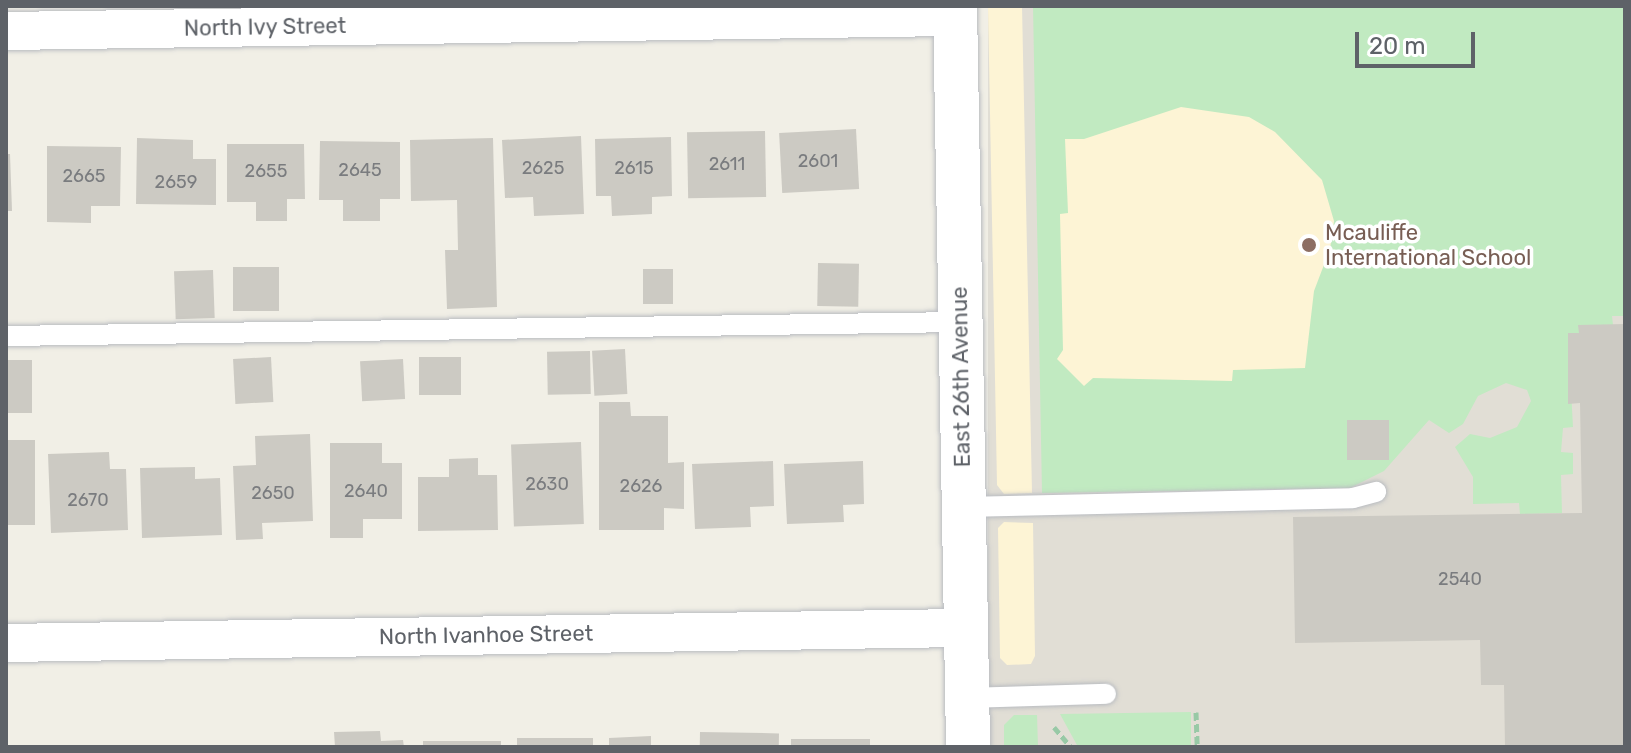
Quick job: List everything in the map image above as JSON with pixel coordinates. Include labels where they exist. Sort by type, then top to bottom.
[{"type":"street","name":"North Ivy Street","points":[[6,31],[955,12]]},
{"type":"street","name":"East 26th Avenue","points":[[955,12],[968,747]]},
{"type":"street","name":"North Ivanhoe Street","points":[[6,643],[966,628]]},
{"type":"lane","points":[[6,336],[960,322]]},
{"type":"lane","points":[[964,507],[1353,498],[1376,492]]},
{"type":"lane","points":[[968,698],[1106,694]]},
{"type":"path","points":[[1196,712],[1197,747]]},
{"type":"path","points":[[1043,724],[1056,727],[1071,747]]},
{"type":"shaded area","name":"Mcauliffe International School","points":[[988,6],[1625,6],[1625,747],[988,747]]},
{"type":"green space","points":[[1033,6],[1625,6],[1625,316],[1612,316],[1613,325],[1579,325],[1579,333],[1568,334],[1573,427],[1563,428],[1561,452],[1573,453],[1573,474],[1561,475],[1562,513],[1520,514],[1519,503],[1473,504],[1473,477],[1455,447],[1470,434],[1490,438],[1517,427],[1531,401],[1527,390],[1506,383],[1478,396],[1463,424],[1449,433],[1429,420],[1384,471],[1350,488],[1042,493]]},
{"type":"green space","points":[[1191,712],[1191,747],[1078,747],[1060,714]]},
{"type":"green space","points":[[1014,715],[1037,715],[1038,747],[1004,747],[1004,725]]},
{"type":"sand","points":[[988,6],[1022,6],[1032,493],[1004,494],[997,485]]},
{"type":"sand","points":[[1181,107],[1249,117],[1275,132],[1322,180],[1334,221],[1330,249],[1314,291],[1305,368],[1233,370],[1232,381],[1093,378],[1084,386],[1057,359],[1063,350],[1060,214],[1068,213],[1065,139],[1084,139]]},
{"type":"sand","points":[[1004,522],[1033,523],[1035,656],[1031,664],[1007,665],[1000,658],[998,528]]},
{"type":"building","points":[[856,129],[859,189],[782,193],[779,133]]},
{"type":"building","points":[[765,131],[766,197],[688,198],[687,132]]},
{"type":"building","points":[[581,136],[584,214],[534,216],[533,197],[505,198],[502,140]]},
{"type":"building","points":[[671,137],[672,196],[652,197],[652,214],[612,216],[611,196],[596,196],[595,139]]},
{"type":"building","points":[[137,138],[193,140],[193,159],[216,159],[216,205],[136,204]]},
{"type":"building","points":[[493,138],[497,307],[447,309],[445,250],[458,250],[457,200],[411,201],[410,140]]},
{"type":"building","points":[[320,141],[400,142],[400,199],[380,199],[380,221],[343,221],[343,200],[319,200]]},
{"type":"building","points":[[227,144],[304,144],[305,199],[287,199],[287,221],[256,221],[256,202],[227,202]]},
{"type":"building","points":[[47,146],[121,147],[120,206],[91,206],[91,223],[47,222]]},
{"type":"building","points":[[6,154],[10,154],[12,211],[6,211]]},
{"type":"building","points":[[818,263],[859,264],[858,307],[817,306]]},
{"type":"building","points":[[233,267],[279,267],[279,311],[233,311]]},
{"type":"building","points":[[643,269],[673,269],[673,304],[643,304]]},
{"type":"building","points":[[213,270],[215,318],[176,319],[174,271]]},
{"type":"building","points":[[1625,324],[1625,747],[1505,747],[1504,685],[1481,685],[1480,640],[1295,643],[1293,517],[1582,513],[1580,403],[1568,404],[1568,333],[1579,333],[1578,325]]},
{"type":"building","points":[[625,349],[627,394],[594,396],[592,351]]},
{"type":"building","points":[[590,351],[591,394],[548,395],[547,352]]},
{"type":"building","points":[[271,357],[273,402],[235,404],[233,359]]},
{"type":"building","points":[[419,357],[461,357],[461,395],[419,395]]},
{"type":"building","points":[[403,359],[405,399],[362,401],[360,361]]},
{"type":"building","points":[[6,360],[32,360],[32,413],[6,413]]},
{"type":"building","points":[[599,402],[630,402],[631,416],[668,416],[668,463],[684,462],[684,509],[664,508],[664,530],[599,530]]},
{"type":"building","points":[[1347,420],[1389,420],[1389,460],[1347,460]]},
{"type":"building","points":[[310,434],[313,521],[262,523],[263,539],[236,540],[233,466],[256,465],[255,436]]},
{"type":"building","points":[[7,440],[35,440],[35,525],[7,525]]},
{"type":"building","points":[[581,442],[584,524],[514,526],[511,444]]},
{"type":"building","points":[[330,443],[382,443],[382,463],[402,463],[402,519],[363,519],[363,538],[330,538]]},
{"type":"building","points":[[109,452],[110,469],[126,469],[128,530],[51,533],[48,454]]},
{"type":"building","points":[[478,458],[478,475],[497,475],[498,530],[418,531],[418,477],[449,477],[449,459]]},
{"type":"building","points":[[773,461],[774,506],[750,507],[751,527],[695,529],[692,464]]},
{"type":"building","points":[[863,461],[864,504],[843,505],[844,522],[787,524],[784,464]]},
{"type":"building","points":[[195,467],[195,479],[220,478],[222,535],[142,538],[140,468]]},
{"type":"building","points":[[380,731],[381,741],[403,740],[404,747],[335,747],[334,732]]},
{"type":"building","points":[[700,732],[779,733],[779,747],[700,747]]},
{"type":"building","points":[[651,736],[651,747],[609,747],[609,738]]},
{"type":"building","points":[[517,738],[593,738],[593,747],[517,747]]},
{"type":"building","points":[[791,739],[870,739],[870,747],[791,747]]},
{"type":"building","points":[[423,741],[501,741],[501,747],[423,747]]},
{"type":"place","name":"Mcauliffe International School","points":[[1309,245]]}]
